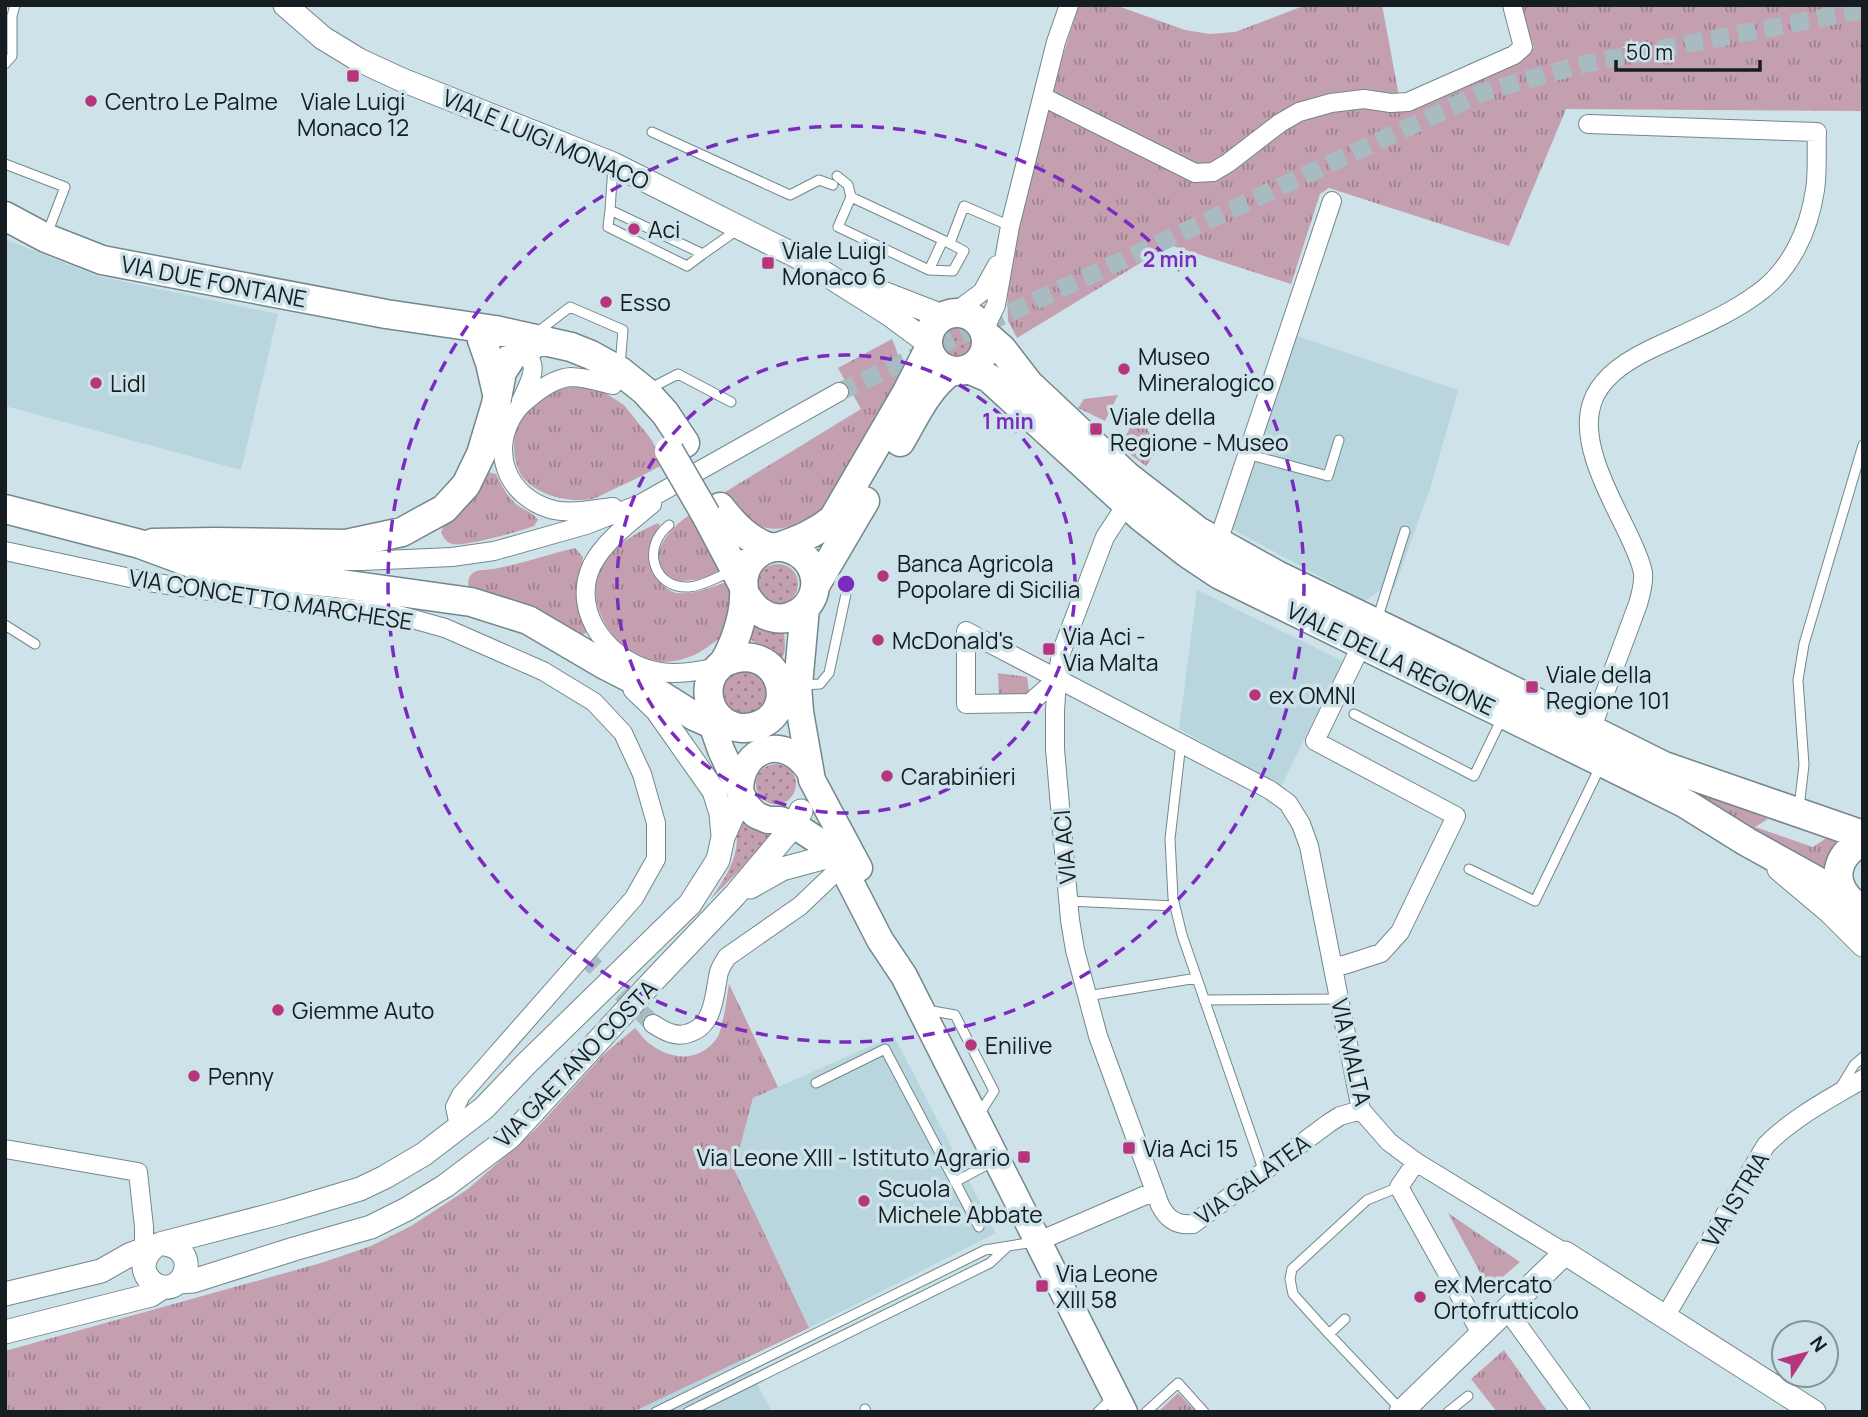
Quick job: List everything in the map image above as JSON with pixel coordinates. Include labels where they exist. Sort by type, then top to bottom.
[{"type":"main road","name":"VIA DUE FONTANE","points":[[5,216],[46,238],[102,260],[571,347],[591,355],[617,378],[652,425],[677,447]]},
{"type":"main road","points":[[677,447],[713,511],[741,583],[751,605],[771,618],[784,619],[795,615],[810,597],[928,394],[940,379],[982,357],[985,332],[981,324],[969,315],[948,314],[934,323],[929,332],[928,347],[907,392],[833,519],[805,538],[761,551],[748,565],[741,583],[743,615],[737,633],[709,683],[721,750],[747,806],[756,815],[768,820],[792,819],[823,844],[838,861],[880,940],[904,976],[1038,1241],[1112,1406]]},
{"type":"main road","name":"VIA DUE FONTANE","points":[[431,322],[482,340],[527,339]]},
{"type":"main road","name":"VIALE DELLA REGIONE","points":[[985,332],[1029,384],[1127,476],[1198,531],[1277,575],[1369,634],[1504,713],[1540,718]]},
{"type":"main road","points":[[140,544],[346,544],[401,532],[444,509],[466,485],[508,401],[502,372],[527,339]]},
{"type":"main road","points":[[482,340],[508,401]]},
{"type":"main road","points":[[928,347],[932,359],[939,366],[960,370]]},
{"type":"main road","name":"VIALE DELLA REGIONE","points":[[960,370],[989,379],[1126,505],[1220,575],[1369,634],[1540,718],[1601,744],[1863,835]]},
{"type":"main road","name":"VIA DUE FONTANE","points":[[617,378],[645,391],[665,413],[677,447]]},
{"type":"main road","points":[[5,509],[140,544],[213,571],[335,583],[471,602],[528,620],[694,716],[717,717],[740,728],[751,728],[771,718],[781,698],[781,687],[790,691]]},
{"type":"main road","points":[[713,511],[758,544],[790,548],[801,554],[814,574],[790,691]]},
{"type":"main road","points":[[721,665],[735,657],[760,659],[770,666],[790,691],[811,775],[812,792],[808,802],[792,819]]},
{"type":"main road","name":"VIALE DELLA REGIONE","points":[[1601,744],[1686,804],[1856,908]]},
{"type":"main road","points":[[741,792],[741,777],[746,765],[755,755],[779,748],[791,751],[802,759],[893,934],[904,976]]},
{"type":"main road","points":[[1856,908],[1839,878],[1838,867],[1847,851],[1863,841]]},
{"type":"street","name":"VIALE LUIGI MONACO","points":[[285,5],[323,38],[359,60],[613,164],[813,265]]},
{"type":"street","points":[[985,332],[996,305],[1010,226],[1056,42],[1069,5]]},
{"type":"street","points":[[1043,97],[1195,173],[1213,172],[1299,112],[1353,100],[1408,102],[1514,55],[1522,47],[1512,5]]},
{"type":"street","points":[[1588,124],[1817,132],[1815,189],[1810,214],[1802,238],[1778,275],[1758,294],[1731,310],[1637,355],[1618,368],[1601,385],[1592,402],[1588,424],[1591,447],[1643,571],[1643,587],[1601,744]]},
{"type":"street","points":[[1218,542],[1332,201]]},
{"type":"street","points":[[813,265],[948,314],[982,292],[1006,246]]},
{"type":"street","points":[[813,265],[889,314],[928,347]]},
{"type":"street","points":[[617,378],[570,377],[508,401],[508,426],[502,448],[503,465],[514,486],[533,502],[555,510],[640,504]]},
{"type":"street","points":[[140,544],[217,556],[315,561],[452,557],[494,551],[586,525],[640,504],[839,392]]},
{"type":"street","points":[[673,486],[611,539],[597,557],[591,569],[587,590],[589,614],[598,634],[607,644],[635,663],[670,673],[687,673],[721,665]]},
{"type":"street","name":"VIA ACI","points":[[1126,505],[1105,537],[1061,653],[1057,679],[1055,749],[1075,950],[1098,1036],[1155,1191]]},
{"type":"street","name":"VIA CONCETTO MARCHESE","points":[[5,551],[149,582],[263,599],[391,613],[445,628],[543,671],[594,702],[623,733],[642,774],[656,823],[656,859],[634,898],[461,1096],[455,1107],[459,1126]]},
{"type":"street","name":"VIA MALTA","points":[[1057,679],[1030,703],[967,704],[966,631],[1270,790],[1288,803],[1301,824],[1309,846],[1361,1110],[1389,1142],[1416,1162],[1665,1317],[1795,1404],[1814,1412]]},
{"type":"street","points":[[1333,966],[1381,953],[1400,932],[1456,816],[1315,741],[1369,634]]},
{"type":"street","points":[[603,664],[641,693],[657,710],[714,791],[721,813],[723,837]]},
{"type":"street","name":"VIA GAETANO COSTA","points":[[5,1294],[101,1271],[152,1245],[360,1189],[424,1154],[484,1108],[690,904],[718,860],[723,837],[741,792]]},
{"type":"street","name":"VIA GAETANO COSTA","points":[[5,1332],[151,1295],[171,1284],[193,1281],[371,1227],[445,1186],[510,1137],[735,895],[792,819]]},
{"type":"street","points":[[1747,842],[1830,912],[1863,946]]},
{"type":"street","points":[[735,895],[782,869],[838,861]]},
{"type":"street","points":[[653,1024],[664,1031],[681,1036],[698,1031],[710,1015],[720,969],[727,957],[800,906],[838,861]]},
{"type":"street","name":"VIA ISTRIA","points":[[1665,1317],[1766,1145],[1781,1130],[1863,1079]]},
{"type":"street","name":"VIA GALATEA","points":[[1155,1191],[1164,1214],[1185,1225],[1193,1224],[1329,1123],[1340,1116],[1361,1110]]},
{"type":"street","points":[[5,1149],[138,1172],[152,1245],[144,1269],[150,1281],[171,1284],[185,1273],[186,1260],[178,1248],[152,1245]]},
{"type":"street","points":[[1416,1162],[1399,1187],[1482,1335]]},
{"type":"street","points":[[1038,1241],[1155,1191]]},
{"type":"street","points":[[1402,1412],[1564,1253]]},
{"type":"street","points":[[1507,1310],[1581,1412]]},
{"type":"lane","points":[[5,64],[12,56],[12,16],[15,5]]},
{"type":"lane","points":[[652,132],[790,195],[819,180],[835,181],[848,186],[851,197],[838,227],[929,270],[953,271],[964,251],[851,197]]},
{"type":"lane","points":[[5,164],[65,187],[46,238]]},
{"type":"lane","points":[[613,164],[608,226],[688,266],[740,228]]},
{"type":"lane","points":[[929,270],[964,206],[1010,226]]},
{"type":"lane","points":[[610,210],[703,254]]},
{"type":"lane","points":[[527,339],[570,307],[622,330],[617,378]]},
{"type":"lane","points":[[645,391],[678,374],[731,402]]},
{"type":"lane","points":[[1247,454],[1328,476],[1339,440]]},
{"type":"lane","points":[[1798,812],[1804,765],[1798,680],[1804,644],[1863,445]]},
{"type":"lane","points":[[669,525],[654,543],[653,556],[655,566],[669,583],[687,587],[741,583]]},
{"type":"lane","points":[[1369,634],[1405,531]]},
{"type":"lane","points":[[790,691],[820,684],[829,673],[846,594]]},
{"type":"lane","points":[[5,625],[35,645]]},
{"type":"lane","points":[[1354,714],[1474,776],[1504,713]]},
{"type":"lane","points":[[1181,743],[1170,839],[1175,906],[1182,935],[1264,1172]]},
{"type":"lane","points":[[1469,869],[1535,901],[1601,744]]},
{"type":"lane","points":[[1069,901],[1175,906]]},
{"type":"lane","points":[[1087,996],[1197,978]]},
{"type":"lane","points":[[1204,1000],[1339,999]]},
{"type":"lane","points":[[816,1083],[885,1049],[979,1227]]},
{"type":"lane","points":[[1835,1096],[1854,1065],[1863,1057]]},
{"type":"lane","points":[[955,1182],[997,1160]]},
{"type":"lane","points":[[1399,1187],[1367,1200],[1292,1269],[1290,1279],[1293,1294],[1402,1412]]},
{"type":"lane","points":[[656,1412],[985,1250],[1038,1241]]},
{"type":"lane","points":[[688,1412],[990,1263],[1007,1247]]},
{"type":"lane","points":[[1329,1334],[1345,1319]]},
{"type":"lane","points":[[1146,1412],[1178,1383],[1204,1412]]},
{"type":"lane","points":[[1448,1412],[1468,1396]]},
{"type":"shaded area","points":[[5,239],[97,276],[278,314],[241,470],[5,406]]},
{"type":"shaded area","points":[[1294,335],[1458,390],[1430,489],[1394,589],[1385,587],[1365,601],[1232,529]]},
{"type":"shaded area","name":"ex OMNI","points":[[1197,590],[1343,661],[1281,787],[1179,729]]},
{"type":"shaded area","name":"Scuola Michele Abbate","points":[[894,1036],[996,1233],[809,1328],[734,1169],[753,1098]]},
{"type":"shaded area","points":[[744,1359],[772,1412],[633,1412]]},
{"type":"green space","points":[[1079,5],[1115,5],[1185,30],[1210,34],[1235,32],[1306,5],[1382,5],[1401,107],[1534,48],[1523,18],[1523,5],[1863,5],[1863,111],[1566,109],[1509,246],[1329,188],[1320,194],[1291,284],[1170,245],[1017,338],[1008,321],[1007,284],[1020,212],[1046,108]]},
{"type":"green space","points":[[957,326],[969,331],[974,343],[969,355],[957,360],[945,355],[940,343],[945,331]]},
{"type":"green space","points":[[892,339],[899,363],[897,387],[828,504],[799,523],[785,528],[772,529],[748,519],[725,492],[861,409],[838,368]]},
{"type":"green space","points":[[593,385],[624,405],[651,439],[664,464],[592,499],[555,497],[532,486],[520,473],[514,446],[517,427],[526,411],[547,395],[569,387]]},
{"type":"green space","points":[[1118,395],[1105,421],[1078,408],[1084,399]]},
{"type":"green space","points":[[1137,414],[1159,447],[1146,466],[1120,447]]},
{"type":"green space","points":[[488,472],[496,474],[512,500],[538,520],[534,526],[506,535],[468,543],[450,543],[441,532],[445,524]]},
{"type":"green space","points":[[695,512],[724,565],[708,576],[676,581],[662,570],[659,553],[673,528]]},
{"type":"green space","points":[[658,523],[660,526],[652,540],[649,561],[654,575],[663,585],[672,592],[690,593],[726,582],[730,585],[733,599],[727,625],[721,637],[694,655],[666,662],[645,659],[621,644],[603,620],[596,592],[601,569],[613,551],[639,532]]},
{"type":"green space","points":[[575,548],[583,557],[578,607],[587,632],[581,636],[470,591],[468,580],[475,572]]},
{"type":"green space","points":[[778,564],[786,565],[792,570],[797,576],[797,592],[792,598],[786,603],[778,604],[770,603],[764,598],[759,592],[758,584],[759,576],[764,570],[770,565]]},
{"type":"green space","points":[[756,624],[784,629],[785,651],[779,662],[749,638]]},
{"type":"green space","points":[[740,671],[757,675],[766,684],[767,697],[760,713],[738,717],[722,701],[726,683]]},
{"type":"green space","points":[[998,673],[1027,677],[1030,697],[999,695]]},
{"type":"green space","points":[[1637,762],[1768,819],[1755,827],[1813,847],[1831,835],[1841,840],[1832,851],[1824,873]]},
{"type":"green space","points":[[776,764],[790,770],[796,784],[790,798],[776,804],[762,798],[756,784],[762,770]]},
{"type":"green space","points":[[740,822],[775,834],[710,900],[732,863]]},
{"type":"green space","points":[[729,984],[778,1087],[753,1098],[734,1169],[809,1328],[633,1412],[5,1412],[5,1351],[321,1263],[371,1246],[411,1226],[468,1189],[536,1129],[604,1054],[635,1028],[650,1044],[667,1054],[694,1055],[710,1046],[721,1028]]},
{"type":"green space","points":[[1448,1213],[1520,1262],[1489,1289]]},
{"type":"green space","points":[[1504,1350],[1548,1412],[1497,1412],[1471,1379]]},
{"type":"green space","points":[[1178,1393],[1196,1412],[1158,1412]]},
{"type":"tunnel","points":[[839,392],[1484,92],[1584,64],[1863,10]]},
{"type":"tunnel","points":[[583,955],[653,1024]]},
{"type":"place","name":"Viale Luigi Monaco 12","points":[[353,76]]},
{"type":"place","name":"Centro Le Palme","points":[[91,101]]},
{"type":"place","name":"Aci","points":[[634,229]]},
{"type":"place","name":"Viale Luigi Monaco 6","points":[[768,263]]},
{"type":"place","name":"Esso","points":[[606,302]]},
{"type":"place","name":"Museo Mineralogico","points":[[1124,369]]},
{"type":"place","name":"Lidl","points":[[96,383]]},
{"type":"place","name":"Viale della Regione - Museo","points":[[1096,429]]},
{"type":"place","name":"Banca Agricola Popolare di Sicilia","points":[[883,576]]},
{"type":"place","name":"McDonald's","points":[[878,640]]},
{"type":"place","name":"Via Aci - Via Malta","points":[[1049,649]]},
{"type":"place","name":"Viale della Regione 101","points":[[1532,687]]},
{"type":"place","name":"ex OMNI","points":[[1255,695]]},
{"type":"place","name":"Carabinieri","points":[[887,776]]},
{"type":"place","name":"Giemme Auto","points":[[278,1010]]},
{"type":"place","name":"Enilive","points":[[971,1045]]},
{"type":"place","name":"Penny","points":[[194,1076]]},
{"type":"place","name":"Via Aci 15","points":[[1129,1148]]},
{"type":"place","name":"Via Leone XIII - Istituto Agrario","points":[[1024,1157]]},
{"type":"place","name":"Scuola Michele Abbate","points":[[864,1201]]},
{"type":"place","name":"Via Leone XIII 58","points":[[1042,1286]]},
{"type":"place","name":"ex Mercato Ortofrutticolo","points":[[1420,1297]]}]
